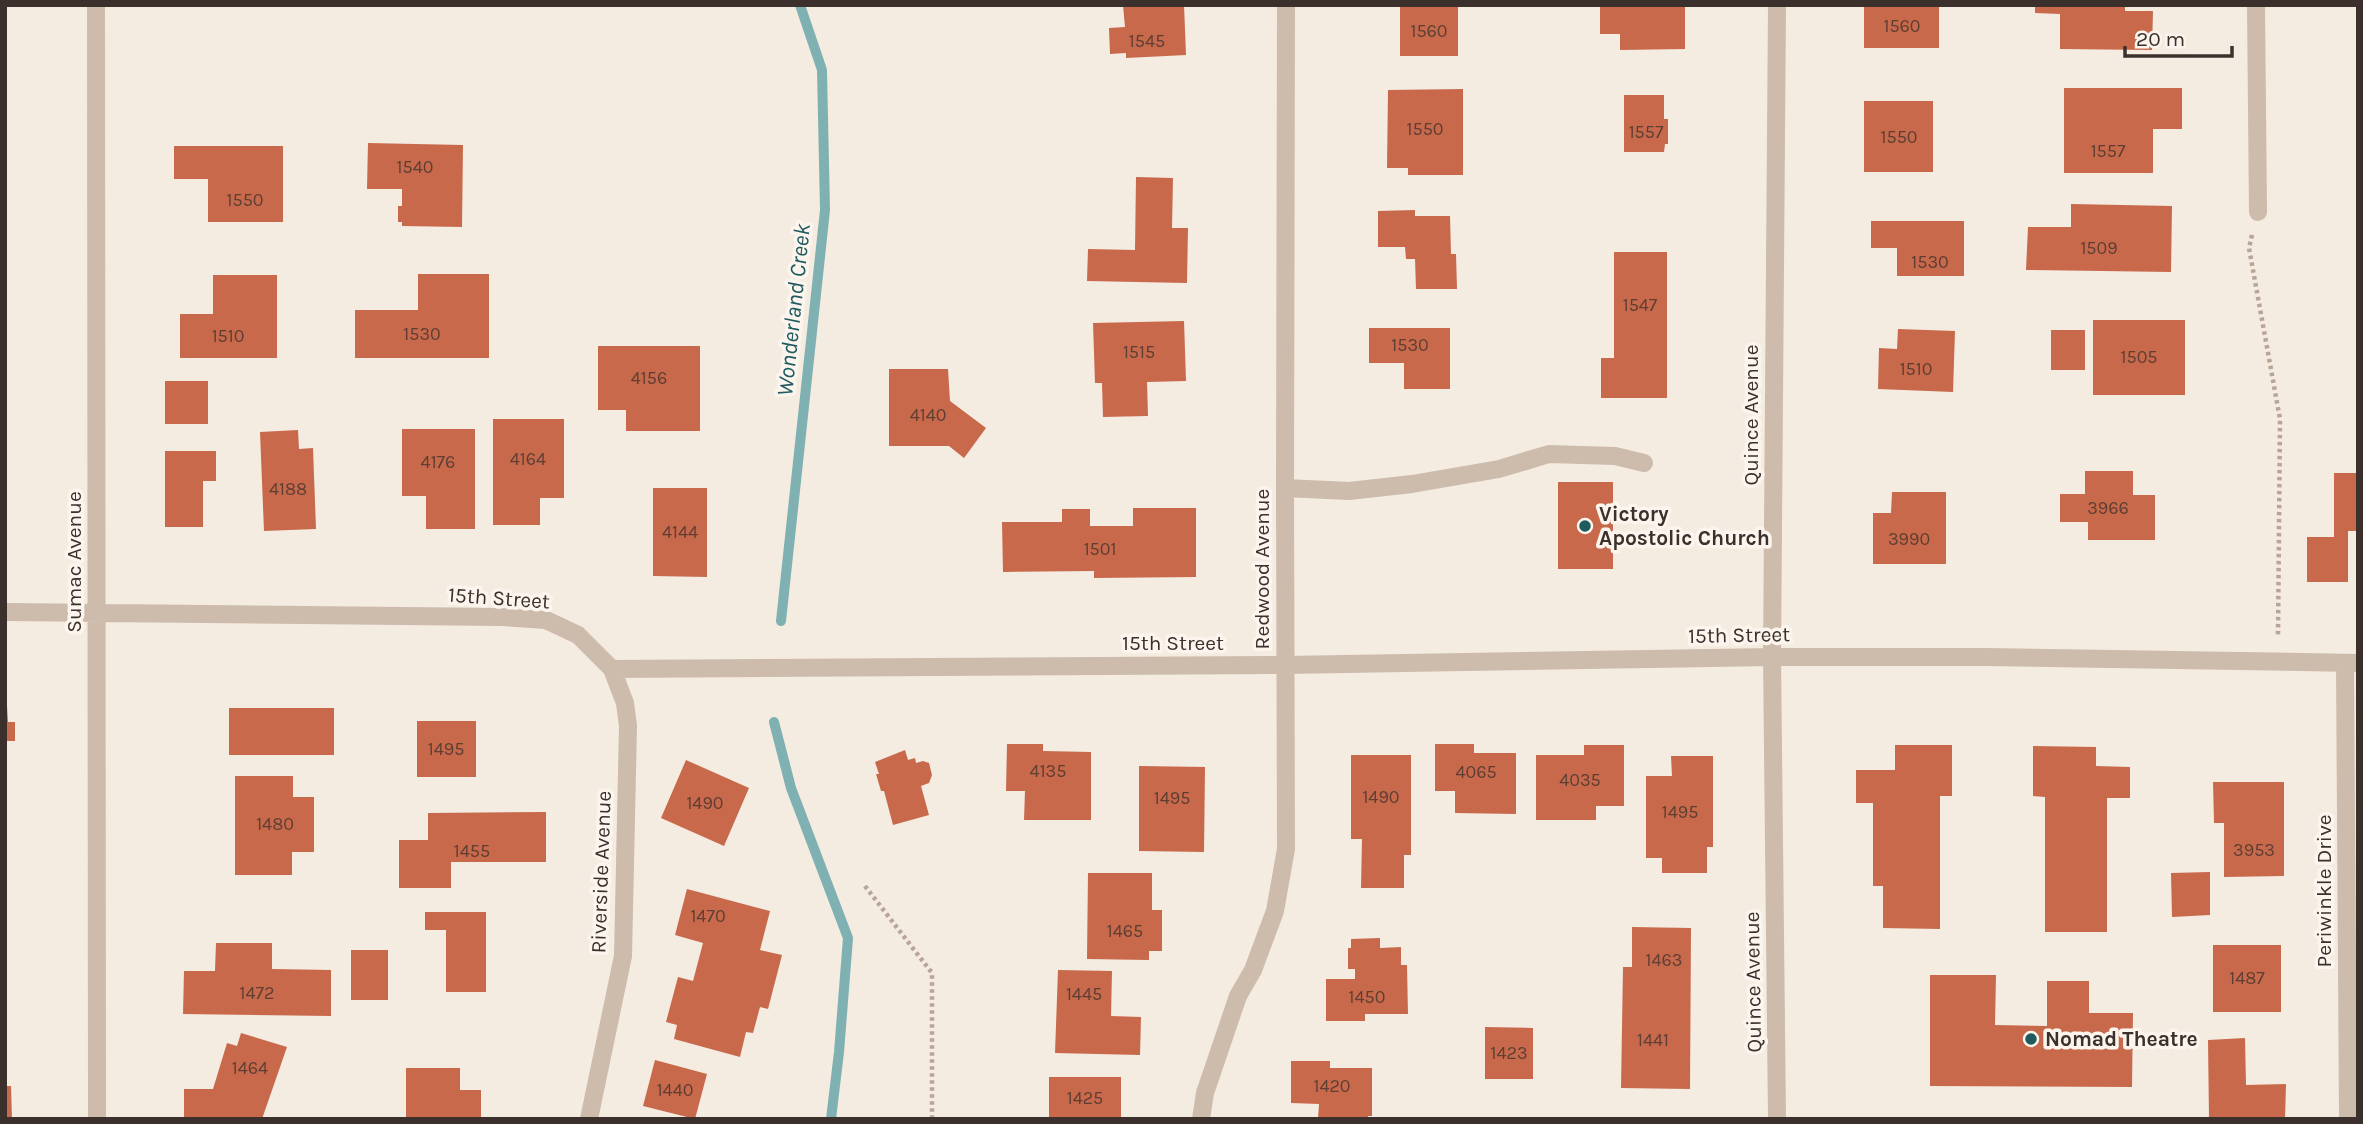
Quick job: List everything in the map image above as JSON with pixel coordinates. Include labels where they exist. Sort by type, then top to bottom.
[{"type":"street","name":"Sumac Avenue","points":[[96,5],[97,1119]]},
{"type":"street","name":"Redwood Avenue","points":[[1201,1119],[1205,1093],[1234,1008],[1253,970],[1275,911],[1286,849],[1286,5]]},
{"type":"street","name":"Quince Avenue","points":[[1777,5],[1772,657],[1777,1119]]},
{"type":"street","points":[[2256,5],[2258,212]]},
{"type":"street","points":[[1285,488],[1349,491],[1412,484],[1499,469],[1549,454],[1615,456],[1644,463]]},
{"type":"street","name":"15th Street","points":[[5,612],[502,617],[546,620],[578,635],[612,669],[1285,665],[1772,657],[1987,657],[2352,664]]},
{"type":"street","name":"Periwinkle Drive","points":[[2348,1119],[2352,664]]},
{"type":"street","name":"Riverside Avenue","points":[[589,1119],[623,956],[628,726],[625,703],[612,669]]},
{"type":"path","points":[[2258,212],[2249,248],[2280,419],[2277,662]]},
{"type":"path","points":[[865,886],[932,973],[932,1119]]},
{"type":"building","points":[[1123,5],[1184,5],[1186,55],[1126,58],[1126,53],[1110,54],[1109,28],[1125,27]]},
{"type":"building","points":[[1400,5],[1458,5],[1458,56],[1400,56]]},
{"type":"building","points":[[1600,5],[1685,5],[1685,49],[1620,50],[1620,34],[1600,34]]},
{"type":"building","points":[[1864,5],[1939,5],[1939,48],[1864,48]]},
{"type":"building","points":[[2035,5],[2125,5],[2125,11],[2153,11],[2152,50],[2060,49],[2060,14],[2035,13]]},
{"type":"building","points":[[2064,88],[2182,88],[2182,129],[2153,129],[2153,173],[2064,173]]},
{"type":"building","points":[[1463,89],[1463,175],[1408,175],[1408,168],[1387,168],[1388,90]]},
{"type":"building","points":[[1624,95],[1664,95],[1668,144],[1665,144],[1664,152],[1624,152]]},
{"type":"building","points":[[1864,101],[1933,101],[1933,172],[1864,172]]},
{"type":"building","points":[[368,143],[463,145],[462,227],[402,226],[402,222],[398,222],[398,206],[402,206],[402,189],[367,189]]},
{"type":"building","points":[[174,146],[283,146],[283,222],[208,222],[208,179],[174,179]]},
{"type":"building","points":[[1136,177],[1173,178],[1172,228],[1188,228],[1187,283],[1087,281],[1088,249],[1135,250]]},
{"type":"building","points":[[2071,204],[2172,206],[2171,272],[2026,270],[2028,227],[2071,227]]},
{"type":"building","points":[[1415,210],[1415,216],[1450,216],[1451,254],[1456,254],[1457,289],[1416,289],[1415,259],[1406,259],[1405,247],[1378,247],[1378,211]]},
{"type":"building","points":[[1871,221],[1964,221],[1964,276],[1897,276],[1897,248],[1871,248]]},
{"type":"building","points":[[1614,252],[1667,252],[1667,398],[1601,398],[1601,358],[1614,358]]},
{"type":"building","points":[[418,274],[489,274],[489,358],[355,358],[355,310],[418,310]]},
{"type":"building","points":[[213,275],[277,275],[277,358],[180,358],[180,314],[213,314]]},
{"type":"building","points":[[2093,320],[2185,320],[2185,395],[2093,395]]},
{"type":"building","points":[[1184,321],[1186,381],[1147,382],[1148,416],[1103,417],[1102,383],[1095,383],[1093,323]]},
{"type":"building","points":[[1369,328],[1450,328],[1450,389],[1404,389],[1404,363],[1369,363]]},
{"type":"building","points":[[1898,329],[1955,331],[1953,392],[1878,389],[1879,348],[1897,349]]},
{"type":"building","points":[[2051,330],[2085,330],[2085,370],[2051,370]]},
{"type":"building","points":[[598,346],[700,346],[700,431],[626,431],[626,410],[598,410]]},
{"type":"building","points":[[889,369],[948,369],[950,401],[986,428],[964,458],[949,446],[889,446]]},
{"type":"building","points":[[165,381],[208,381],[208,424],[165,424]]},
{"type":"building","points":[[493,419],[564,419],[564,498],[540,498],[540,525],[493,525]]},
{"type":"building","points":[[402,429],[475,429],[475,529],[426,529],[426,496],[402,496]]},
{"type":"building","points":[[298,430],[299,449],[313,448],[316,529],[264,531],[260,432]]},
{"type":"building","points":[[165,451],[216,451],[216,481],[203,481],[203,527],[165,527]]},
{"type":"building","points":[[2085,471],[2133,471],[2133,495],[2155,495],[2155,540],[2088,540],[2088,522],[2060,522],[2060,494],[2085,494]]},
{"type":"building","points":[[2334,473],[2358,473],[2358,531],[2348,531],[2348,582],[2307,582],[2307,537],[2334,537]]},
{"type":"building","name":"Victory Apostolic Church","points":[[1558,482],[1613,482],[1613,569],[1558,569]]},
{"type":"building","points":[[653,488],[707,488],[707,577],[653,576]]},
{"type":"building","points":[[1892,492],[1946,492],[1946,564],[1873,564],[1873,513],[1891,513]]},
{"type":"building","points":[[1133,508],[1196,508],[1196,577],[1094,578],[1094,571],[1003,572],[1002,522],[1062,522],[1062,509],[1090,509],[1090,526],[1133,526]]},
{"type":"building","points":[[5,706],[8,722],[15,722],[15,741],[5,741]]},
{"type":"building","points":[[229,708],[334,708],[334,755],[229,755]]},
{"type":"building","points":[[417,721],[476,721],[476,777],[417,777]]},
{"type":"building","points":[[1007,744],[1043,744],[1043,751],[1091,752],[1091,820],[1024,820],[1025,791],[1006,791]]},
{"type":"building","points":[[1435,744],[1474,744],[1474,753],[1516,753],[1516,814],[1455,813],[1455,791],[1435,791]]},
{"type":"building","points":[[1584,745],[1624,745],[1624,806],[1596,806],[1596,820],[1536,820],[1536,755],[1584,755]]},
{"type":"building","points":[[1895,745],[1952,745],[1952,796],[1940,796],[1940,929],[1883,928],[1883,886],[1873,886],[1873,803],[1856,803],[1856,770],[1895,770]]},
{"type":"building","points":[[2033,746],[2096,747],[2096,766],[2130,767],[2130,798],[2107,798],[2107,932],[2045,932],[2045,797],[2033,796]]},
{"type":"building","points":[[905,750],[908,760],[915,758],[916,763],[929,763],[932,775],[929,783],[921,786],[929,815],[893,825],[884,791],[881,791],[876,774],[879,774],[875,762]]},
{"type":"building","points":[[1351,755],[1411,755],[1411,855],[1404,855],[1404,888],[1361,888],[1362,839],[1351,839]]},
{"type":"building","points":[[1671,756],[1713,756],[1713,847],[1707,847],[1707,873],[1662,873],[1662,858],[1646,858],[1646,776],[1672,776]]},
{"type":"building","points":[[686,760],[749,788],[724,846],[661,818]]},
{"type":"building","points":[[1139,766],[1205,767],[1204,852],[1139,851]]},
{"type":"building","points":[[235,776],[293,776],[293,797],[314,797],[314,852],[292,852],[292,875],[235,875]]},
{"type":"building","points":[[2213,782],[2284,782],[2284,876],[2224,877],[2224,823],[2214,823]]},
{"type":"building","points":[[546,812],[546,862],[451,862],[451,888],[399,888],[399,840],[428,840],[428,813]]},
{"type":"building","points":[[2210,872],[2210,915],[2172,917],[2171,873]]},
{"type":"building","points":[[1088,873],[1152,873],[1152,910],[1162,910],[1162,951],[1149,951],[1149,960],[1087,959]]},
{"type":"building","points":[[687,889],[770,911],[760,950],[782,955],[768,1009],[760,1007],[753,1033],[746,1032],[740,1057],[674,1039],[677,1025],[666,1022],[678,977],[693,981],[703,943],[675,935]]},
{"type":"building","points":[[425,912],[486,912],[486,992],[446,992],[446,930],[425,930]]},
{"type":"building","points":[[1632,927],[1691,928],[1690,1089],[1621,1088],[1623,967],[1632,967]]},
{"type":"building","points":[[1380,938],[1380,948],[1401,947],[1401,965],[1407,965],[1408,1014],[1365,1014],[1365,1021],[1326,1021],[1326,979],[1355,979],[1355,969],[1348,969],[1351,939]]},
{"type":"building","points":[[216,943],[272,943],[272,969],[331,970],[331,1016],[183,1014],[184,971],[215,971]]},
{"type":"building","points":[[2213,945],[2281,945],[2281,1012],[2213,1012]]},
{"type":"building","points":[[351,950],[388,950],[388,1000],[351,1000]]},
{"type":"building","points":[[1058,970],[1112,971],[1111,1016],[1141,1017],[1140,1055],[1055,1053]]},
{"type":"building","name":"Nomad Theatre","points":[[1930,975],[1996,975],[1995,1025],[2047,1026],[2047,981],[2089,981],[2089,1013],[2133,1013],[2132,1087],[1930,1086]]},
{"type":"building","points":[[1485,1027],[1533,1028],[1533,1079],[1485,1079]]},
{"type":"building","points":[[241,1033],[287,1047],[262,1119],[184,1119],[184,1089],[213,1089],[227,1043],[237,1046]]},
{"type":"building","points":[[2245,1038],[2246,1085],[2286,1084],[2285,1119],[2209,1119],[2208,1040]]},
{"type":"building","points":[[655,1060],[707,1074],[695,1119],[643,1106]]},
{"type":"building","points":[[1291,1061],[1330,1061],[1330,1068],[1372,1068],[1372,1116],[1368,1116],[1368,1119],[1318,1119],[1319,1104],[1291,1103]]},
{"type":"building","points":[[406,1068],[460,1068],[460,1090],[481,1090],[481,1119],[406,1119]]},
{"type":"building","points":[[1049,1077],[1121,1077],[1121,1119],[1049,1119]]},
{"type":"building","points":[[5,1086],[11,1086],[12,1119],[5,1119]]},
{"type":"waterway","name":"Wonderland Creek","points":[[781,621],[825,210],[822,70],[800,5]]},
{"type":"waterway","name":"Wonderland Creek","points":[[774,722],[791,788],[848,938],[831,1119]]},
{"type":"place","name":"Victory Apostolic Church","points":[[1585,526]]},
{"type":"place","name":"Nomad Theatre","points":[[2031,1039]]}]
